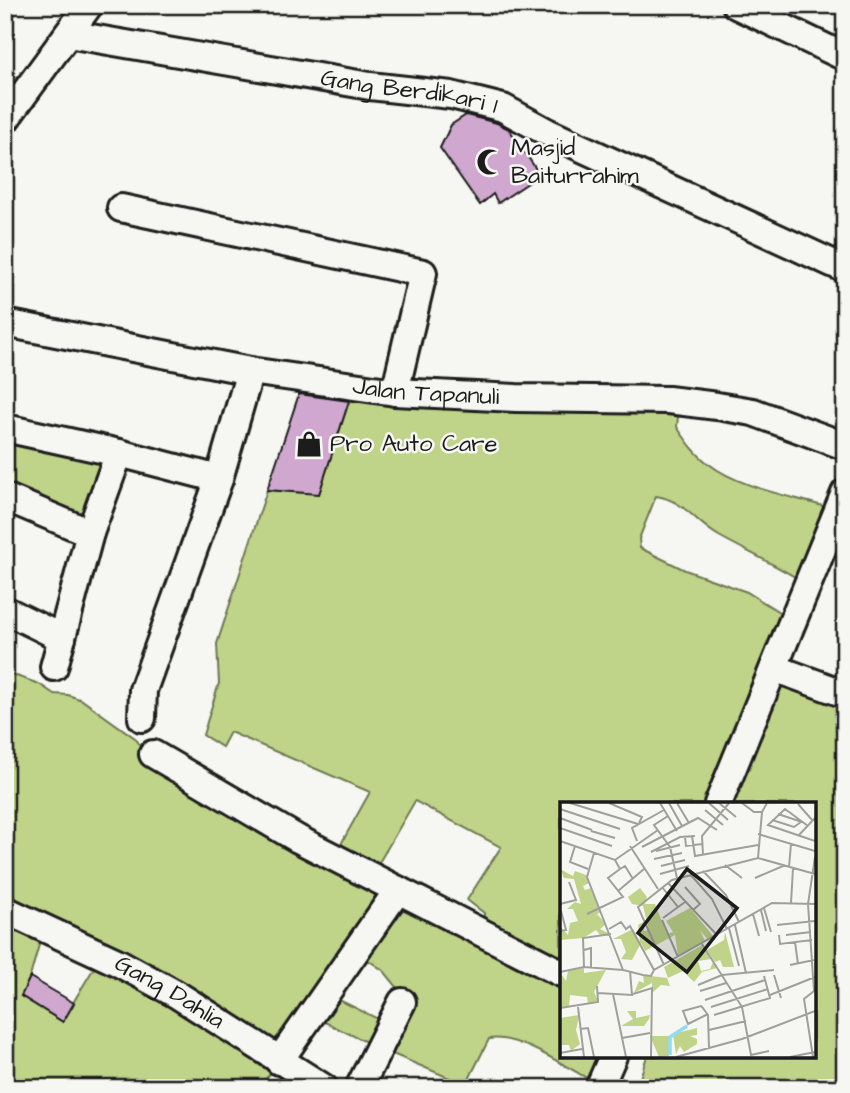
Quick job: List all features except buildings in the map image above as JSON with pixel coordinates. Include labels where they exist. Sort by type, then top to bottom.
[{"type":"street","points":[[5,120],[89,5]]},
{"type":"street","points":[[736,5],[845,57]]},
{"type":"street","name":"Gang Berdikari 1","points":[[68,34],[370,86],[451,95],[503,108],[547,132],[845,269]]},
{"type":"street","points":[[121,208],[423,272],[396,392]]},
{"type":"street","name":"Jalan Tapanuli","points":[[5,323],[250,371],[396,392],[516,398],[668,400],[753,412],[845,446]]},
{"type":"street","points":[[142,718],[144,686],[219,480],[250,371]]},
{"type":"street","points":[[5,428],[119,453],[219,480]]},
{"type":"street","points":[[54,667],[90,533],[119,453]]},
{"type":"street","points":[[719,802],[845,493]]},
{"type":"street","points":[[5,497],[90,533]]},
{"type":"street","points":[[5,610],[62,638]]},
{"type":"street","points":[[774,668],[845,694]]},
{"type":"street","points":[[153,754],[298,839],[560,972]]},
{"type":"street","points":[[279,1061],[398,890]]},
{"type":"street","name":"Gang Dahlia","points":[[5,910],[118,963],[176,994],[324,1088]]},
{"type":"street","points":[[359,1088],[402,1002]]},
{"type":"street","points":[[599,1088],[612,1058]]},
{"type":"green space","points":[[350,398],[679,406],[677,427],[709,464],[749,485],[826,507],[800,580],[719,536],[675,502],[656,496],[639,539],[640,548],[685,570],[747,592],[787,617],[707,802],[560,802],[560,967],[484,929],[484,913],[467,900],[501,847],[415,801],[374,871],[336,853],[370,792],[230,732],[222,747],[203,735],[219,683],[217,644],[267,490],[319,494]]},
{"type":"green space","points":[[5,434],[104,456],[84,524],[5,489]]},
{"type":"green space","points":[[5,672],[39,684],[54,694],[82,700],[135,738],[151,760],[385,882],[275,1048],[5,897]]},
{"type":"green space","points":[[782,682],[845,704],[845,1088],[637,1088],[646,1058],[815,1058],[815,802],[730,802]]},
{"type":"green space","points":[[402,904],[560,986],[560,1058],[601,1058],[590,1080],[527,1046],[514,1041],[489,1039],[466,1085],[383,1050],[314,1017],[331,996],[384,1022],[402,993],[384,971],[361,955]]},
{"type":"green space","points":[[5,918],[42,934],[30,977],[21,996],[62,1021],[98,961],[276,1067],[258,1088],[51,1088],[45,1085],[43,1088],[16,1088],[20,1084],[7,1071],[12,1056],[5,1050]]},
{"type":"place","name":"Masjid Baiturrahim","points":[[490,162]]},
{"type":"place","name":"Pro Auto Care","points":[[309,444]]}]
